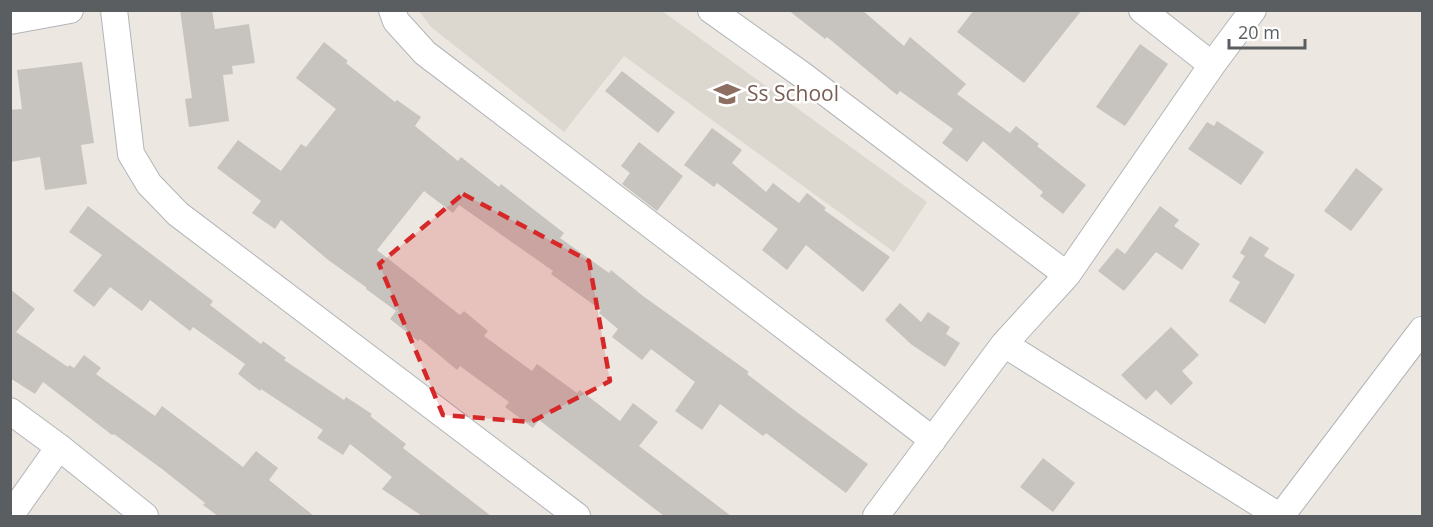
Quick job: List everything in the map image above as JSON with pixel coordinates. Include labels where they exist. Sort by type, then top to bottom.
[{"type":"street","points":[[10,21],[70,10]]},
{"type":"street","points":[[114,10],[132,154],[149,184],[178,214],[577,516]]},
{"type":"street","points":[[392,10],[396,21],[424,53],[933,440]]},
{"type":"street","points":[[711,10],[1067,275]]},
{"type":"street","points":[[1142,10],[1212,65]]},
{"type":"street","points":[[876,516],[1004,344],[1067,275],[1212,65],[1253,10]]},
{"type":"street","points":[[1004,344],[1280,516],[1422,330]]},
{"type":"street","points":[[10,411],[145,516]]},
{"type":"street","points":[[10,516],[59,447]]},
{"type":"highlighted area","points":[[463,194],[589,261],[610,381],[531,422],[443,415],[379,264]]},
{"type":"shaded area","name":"Ss School","points":[[419,11],[662,11],[927,202],[894,252],[624,56],[564,132],[431,27]]},
{"type":"building","points":[[180,10],[212,10],[215,29],[249,24],[255,63],[232,66],[233,74],[223,75],[229,121],[189,127],[185,99],[192,98]]},
{"type":"building","points":[[788,10],[862,10],[904,46],[910,37],[966,84],[957,94],[1010,133],[1016,126],[1086,185],[1063,214],[1040,196],[1043,192],[983,141],[967,162],[942,143],[953,129],[900,91],[897,95],[827,37],[825,39]]},
{"type":"building","points":[[974,10],[1082,10],[1024,83],[957,32]]},
{"type":"building","points":[[324,42],[348,61],[346,63],[395,102],[397,100],[421,117],[415,126],[458,161],[461,157],[499,187],[501,184],[564,233],[560,238],[609,273],[611,270],[868,464],[846,493],[766,433],[763,436],[720,404],[702,430],[675,411],[695,382],[651,349],[642,360],[612,337],[618,329],[599,313],[601,310],[551,274],[553,271],[459,205],[453,213],[424,191],[377,250],[460,315],[464,311],[488,331],[484,336],[532,371],[537,364],[577,393],[580,390],[620,421],[633,403],[658,422],[639,446],[731,516],[664,516],[539,420],[533,428],[505,407],[509,402],[460,366],[457,370],[420,339],[418,341],[390,319],[396,311],[327,259],[281,220],[275,229],[252,213],[261,201],[217,168],[238,140],[281,171],[301,144],[306,147],[336,109],[296,78]]},
{"type":"building","points":[[1140,44],[1168,64],[1125,126],[1096,107]]},
{"type":"building","points":[[82,62],[94,143],[81,145],[87,184],[45,190],[40,157],[10,162],[10,110],[22,109],[17,70]]},
{"type":"building","points":[[622,71],[675,112],[658,133],[605,91]]},
{"type":"building","points":[[1217,121],[1264,152],[1241,185],[1188,149],[1207,122],[1214,126]]},
{"type":"building","points":[[712,128],[742,150],[732,163],[766,192],[773,183],[799,203],[807,193],[826,208],[824,210],[890,257],[863,292],[806,245],[787,270],[762,250],[778,229],[717,183],[714,187],[684,165]]},
{"type":"building","points":[[639,142],[683,176],[657,211],[622,184],[630,173],[621,166]]},
{"type":"building","points":[[1356,168],[1383,189],[1351,231],[1324,211]]},
{"type":"building","points":[[88,206],[213,301],[210,305],[261,344],[263,341],[286,358],[284,360],[344,400],[346,397],[372,414],[370,416],[406,444],[403,448],[491,516],[422,516],[382,489],[392,477],[350,444],[343,455],[317,438],[323,430],[261,389],[260,391],[238,374],[245,364],[193,327],[190,331],[150,300],[142,311],[110,287],[94,307],[73,291],[102,255],[69,232]]},
{"type":"building","points":[[1160,206],[1179,220],[1174,226],[1200,244],[1182,270],[1156,252],[1124,291],[1098,271],[1117,248],[1125,254]]},
{"type":"building","points":[[1250,236],[1269,248],[1264,256],[1295,275],[1265,324],[1229,301],[1240,282],[1232,277],[1245,256],[1240,253]]},
{"type":"building","points":[[10,289],[35,309],[16,332],[68,367],[69,365],[74,368],[84,355],[101,368],[96,374],[155,416],[162,406],[243,467],[256,451],[278,468],[269,480],[314,516],[218,516],[162,469],[114,434],[112,435],[43,382],[35,394],[10,378]]},
{"type":"building","points":[[900,303],[921,322],[928,312],[950,327],[946,334],[960,343],[945,367],[912,345],[885,320]]},
{"type":"building","points":[[1171,327],[1199,355],[1182,371],[1193,383],[1171,405],[1156,390],[1146,400],[1121,375]]},
{"type":"building","points":[[1043,458],[1075,483],[1053,512],[1020,487]]},
{"type":"place","name":"Ss School","points":[[727,94]]}]
